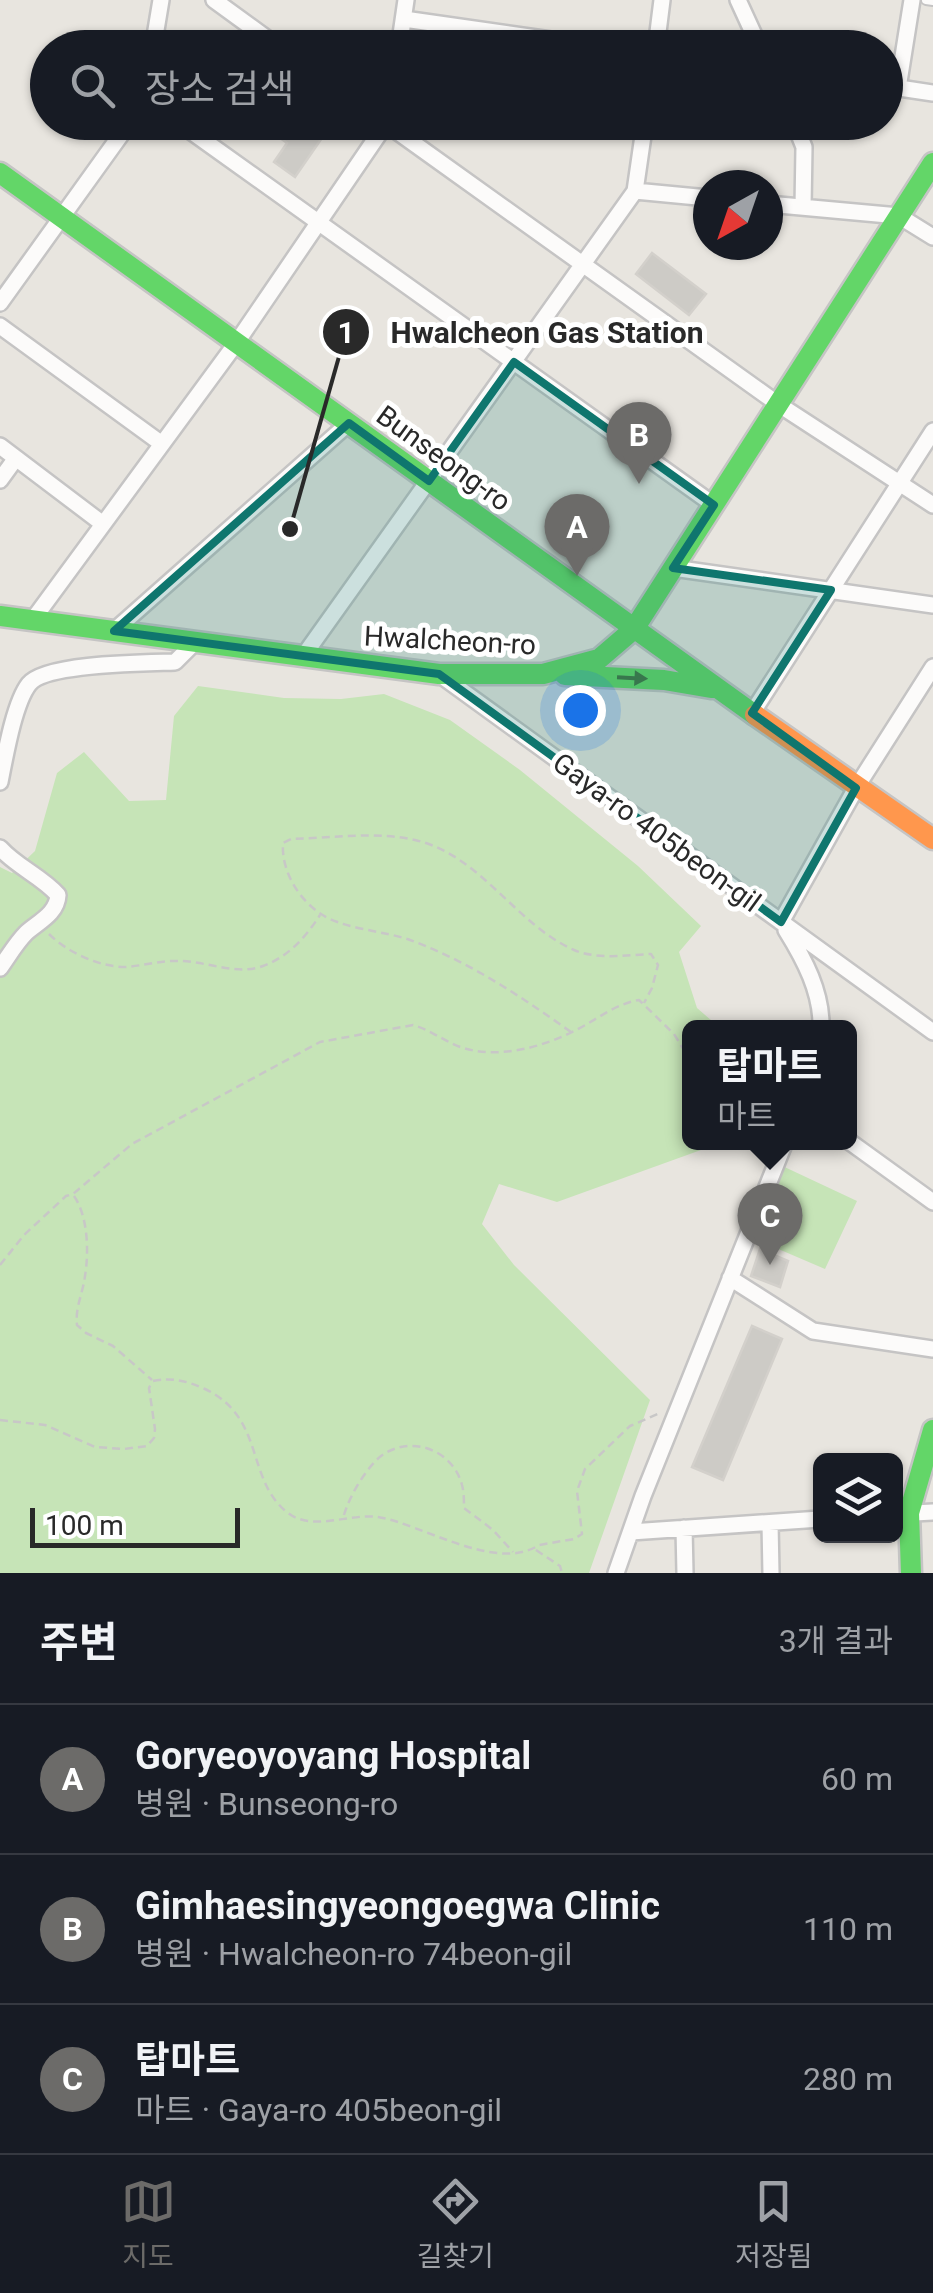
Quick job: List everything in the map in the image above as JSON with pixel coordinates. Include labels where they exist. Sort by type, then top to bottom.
[{"type":"street","points":[[156,30],[161,0]]},
{"type":"street","points":[[214,0],[255,30]]},
{"type":"street","points":[[402,30],[406,0]]},
{"type":"street","points":[[658,30],[662,0]]},
{"type":"street","points":[[738,0],[752,30]]},
{"type":"street","points":[[903,39],[912,0]]},
{"type":"street","points":[[404,19],[481,30]]},
{"type":"street","points":[[903,89],[933,93]]},
{"type":"street","points":[[0,302],[117,140]]},
{"type":"street","points":[[204,140],[714,505]]},
{"type":"street","points":[[32,621],[237,342],[375,140]]},
{"type":"street","points":[[410,140],[778,404],[933,504]]},
{"type":"street","points":[[302,658],[635,191],[642,140]]},
{"type":"street","points":[[801,140],[803,207]]},
{"type":"street","name":"Hwalcheon-ro","points":[[0,616],[439,674],[544,674],[598,659],[634,629],[933,163]]},
{"type":"street","name":"Bunseong-ro","points":[[0,173],[933,840]]},
{"type":"street","points":[[635,191],[693,197]]},
{"type":"street","points":[[783,205],[899,216],[933,237]]},
{"type":"street","points":[[0,326],[162,444]]},
{"type":"street","points":[[114,631],[349,423]]},
{"type":"street","points":[[752,714],[933,431]]},
{"type":"street","points":[[0,446],[103,524]]},
{"type":"street","points":[[0,480],[16,458]]},
{"type":"street","points":[[673,568],[933,604]]},
{"type":"street","points":[[0,782],[28,684],[40,676],[78,667],[175,662],[194,642]]},
{"type":"street","name":"Gaya-ro 405beon-gil","points":[[439,674],[781,922],[804,959],[820,1004],[821,1020]]},
{"type":"street","points":[[544,674],[664,680],[720,690]]},
{"type":"street","points":[[930,679],[856,788],[781,922],[933,1032]]},
{"type":"street","points":[[0,848],[58,895],[58,904],[42,923],[27,932],[0,968]]},
{"type":"street","points":[[857,1147],[933,1202]]},
{"type":"street","points":[[616,1573],[782,1150]]},
{"type":"street","points":[[730,1278],[813,1331],[933,1349]]},
{"type":"street","points":[[903,1511],[933,1430]]},
{"type":"street","points":[[903,1514],[933,1512]]},
{"type":"street","points":[[631,1532],[813,1520]]},
{"type":"street","points":[[903,1521],[911,1573]]},
{"type":"street","points":[[770,1523],[771,1573]]},
{"type":"street","points":[[684,1528],[684,1573]]},
{"type":"path","points":[[571,1032],[506,986],[447,954],[320,914],[291,880],[282,857],[282,843],[291,838],[379,836],[416,840],[442,851],[471,868],[576,951],[600,956],[651,954],[658,965],[644,1003]]},
{"type":"path","points":[[42,923],[61,946],[106,965],[179,961],[246,970],[260,968],[294,948],[320,914]]},
{"type":"path","points":[[0,1264],[66,1196],[132,1144],[320,1042],[413,1025],[463,1048],[506,1052],[528,1049],[571,1032],[623,1003],[639,1000],[682,1047]]},
{"type":"path","points":[[73,1194],[82,1206],[86,1239],[86,1275],[76,1313],[77,1325],[86,1334],[113,1346],[153,1381]]},
{"type":"path","points":[[0,1420],[45,1424],[95,1447],[124,1450],[147,1446],[155,1429],[149,1388],[153,1381],[188,1381],[216,1394],[247,1427],[266,1485],[284,1510],[308,1522],[344,1516],[380,1517],[471,1552],[505,1556],[582,1534],[578,1491],[585,1469],[630,1426],[660,1413],[677,1412]]},
{"type":"path","points":[[344,1516],[367,1472],[382,1456],[404,1446],[424,1446],[452,1463],[462,1485],[464,1508],[494,1530],[514,1554]]},
{"type":"path","points":[[535,1550],[560,1566],[562,1573]]},
{"type":"highlighted area","points":[[514,362],[714,505],[673,568],[831,590],[752,713],[856,788],[781,922],[439,674],[114,631],[349,423],[429,481]]},
{"type":"green space","points":[[198,686],[284,698],[341,699],[384,694],[450,720],[520,770],[638,866],[701,926],[679,952],[697,1008],[711,1020],[682,1020],[682,1150],[701,1150],[557,1202],[499,1184],[482,1224],[514,1265],[650,1400],[589,1573],[0,1573],[0,867],[12,873],[35,851],[57,773],[84,752],[129,801],[166,800],[174,716]]},
{"type":"green space","points":[[776,1163],[857,1201],[825,1269],[748,1236]]},
{"type":"building","points":[[283,140],[321,140],[295,177],[274,162],[287,143]]},
{"type":"building","points":[[652,253],[706,294],[689,315],[636,274]]},
{"type":"building","points":[[760,1249],[788,1261],[780,1287],[751,1276]]},
{"type":"building","points":[[752,1326],[782,1339],[723,1480],[692,1467]]},
{"type":"traffic: fast","points":[[0,616],[439,674],[543,674],[599,659],[634,629],[933,163]]},
{"type":"traffic: fast","points":[[0,173],[755,715]]},
{"type":"traffic: fast","points":[[565,675],[664,680],[711,688]]},
{"type":"traffic: fast","points":[[911,1573],[909,1513],[933,1430]]},
{"type":"traffic: slow","points":[[755,715],[933,839]]},
{"type":"place","name":"Gimhaesingyeongoegwa Clinic","points":[[639,484]]},
{"type":"place","name":"Hwalcheon Gas Station","points":[[290,529]]},
{"type":"place","name":"Goryeoyoyang Hospital","points":[[577,576]]},
{"type":"place","name":"탑마트","points":[[770,1265]]}]
